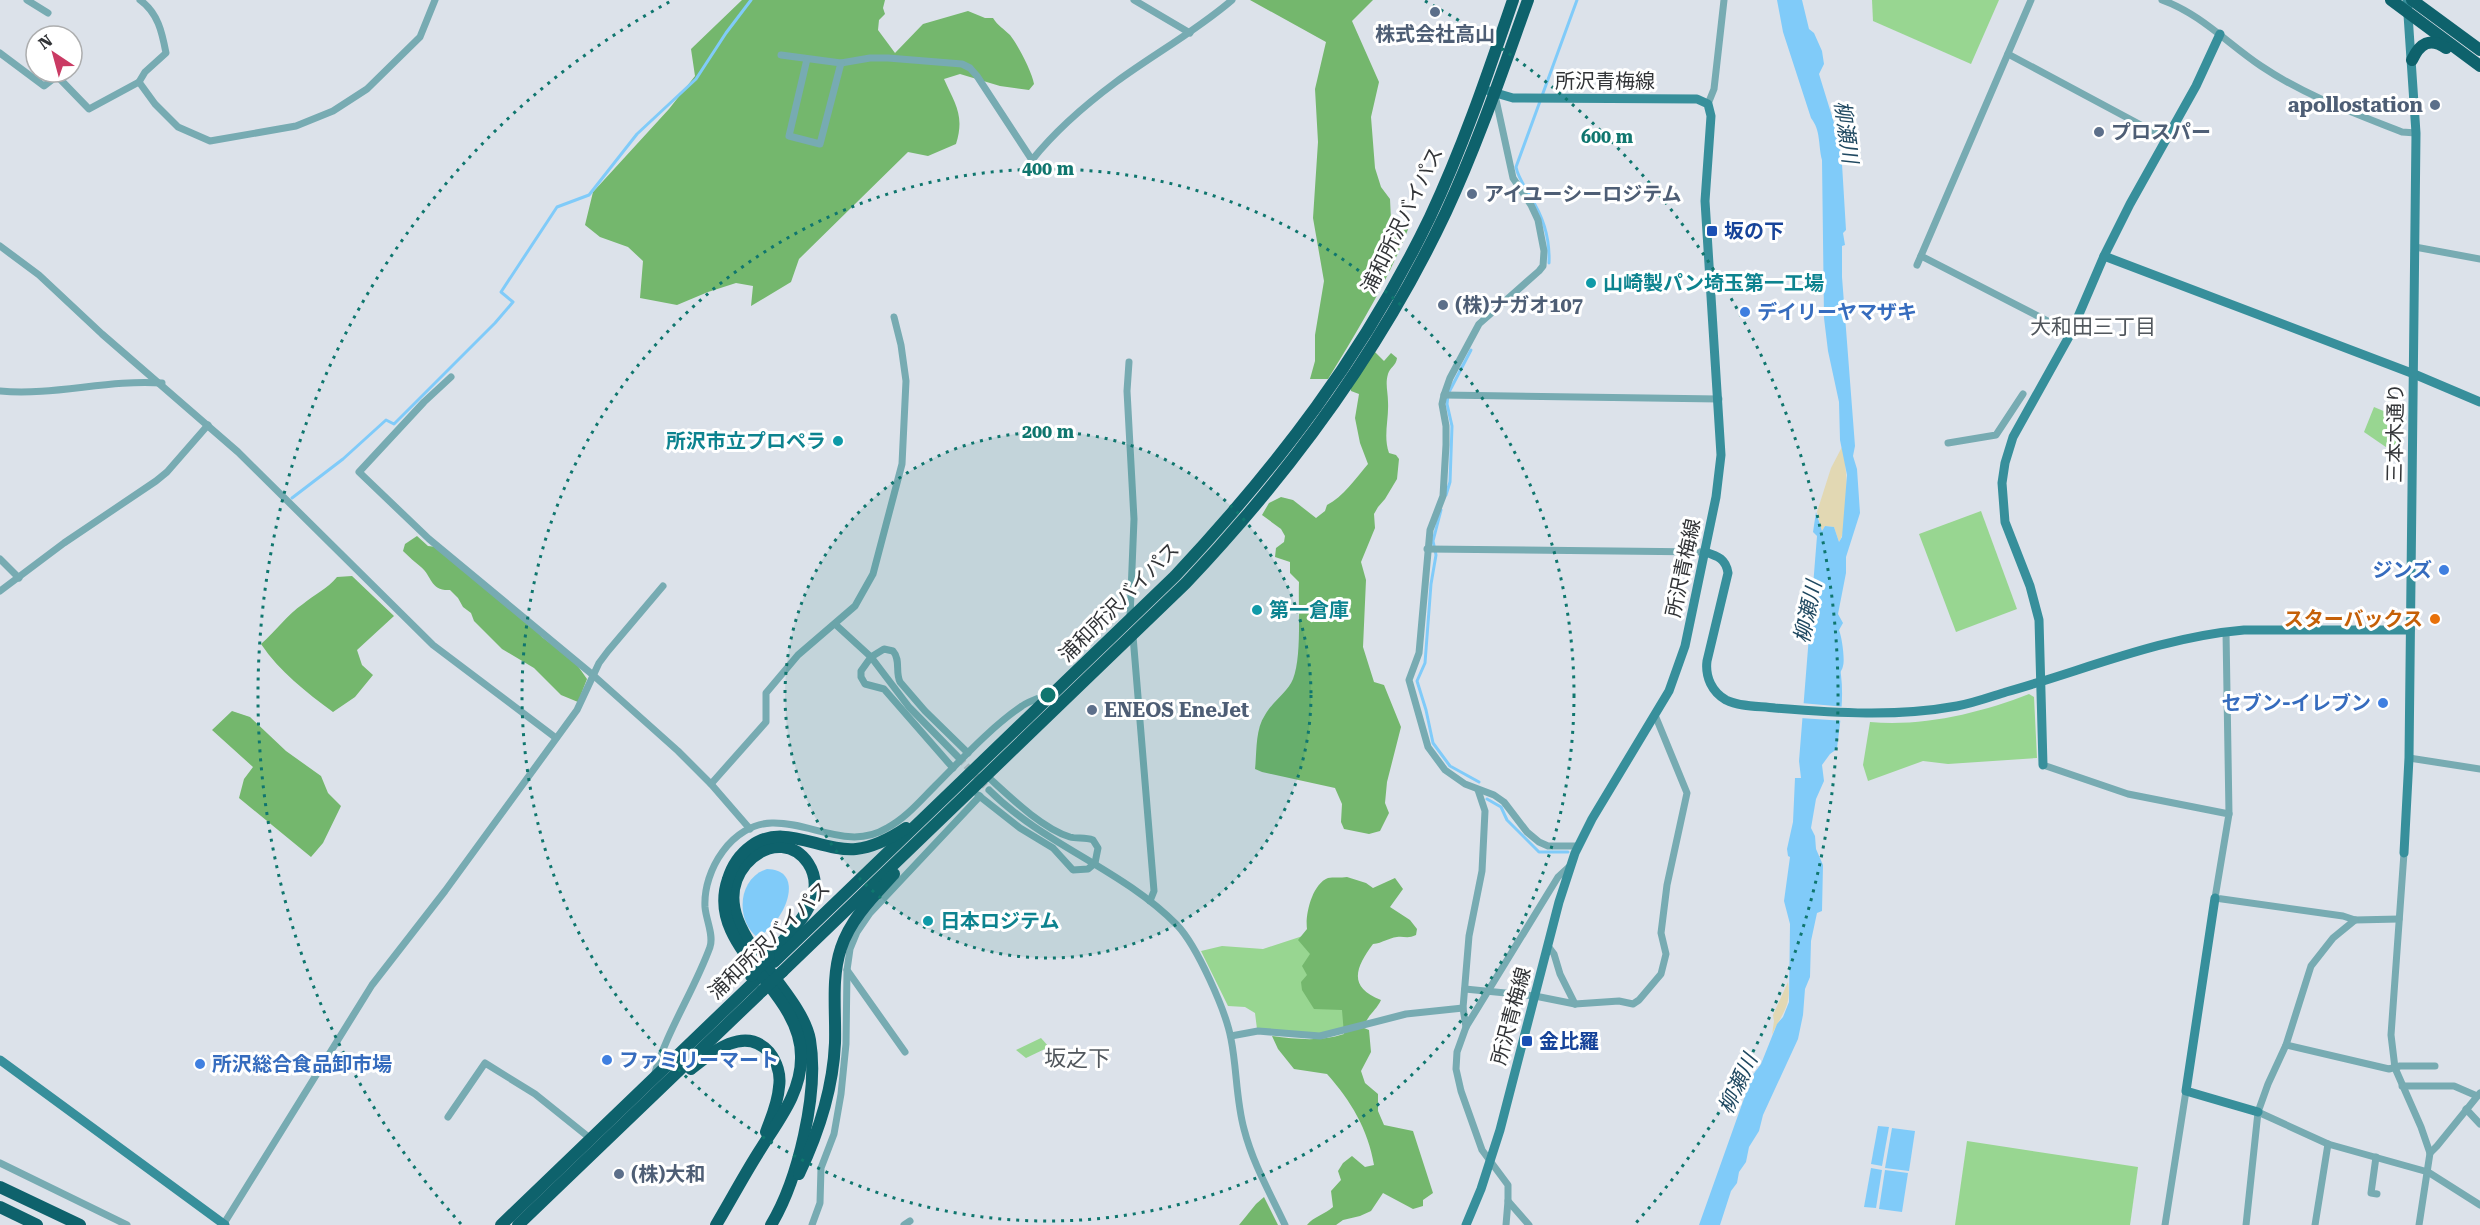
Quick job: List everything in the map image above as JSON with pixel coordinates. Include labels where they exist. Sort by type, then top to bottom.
[{"type":"highway","name":"浦和所沢バイパス","points":[[518,1225],[643,1106],[775,963],[1130,620],[1223,524],[1262,480],[1303,427],[1353,354],[1430,218],[1482,89],[1513,0]]},
{"type":"highway","name":"浦和所沢バイパス","points":[[775,963],[972,793],[986,775],[1186,583],[1235,531],[1312,435],[1358,369],[1412,279],[1444,214],[1495,94],[1527,0]]},
{"type":"highway","points":[[2391,0],[2480,68]]},
{"type":"highway","points":[[2412,0],[2480,50]]},
{"type":"highway","points":[[2412,60],[2423,44],[2433,41],[2480,68]]},
{"type":"highway","points":[[716,1225],[781,1118],[794,1092],[801,1069],[801,1047],[795,1024],[784,1004],[741,948],[728,924],[724,895],[732,868],[751,846],[768,837],[786,836],[848,849],[868,847],[888,839],[907,827],[1007,739]]},
{"type":"highway","points":[[771,1225],[815,1141],[826,1105],[834,1057],[836,968],[847,933],[862,911],[972,793]]},
{"type":"highway","points":[[775,963],[810,906],[815,889],[813,873],[805,859],[792,849],[783,847],[767,849],[752,859],[741,873],[734,898],[740,928],[797,1007],[809,1038],[810,1085],[803,1133],[794,1175],[782,1206]]},
{"type":"highway","name":"浦和所沢バイパス","points":[[501,1225],[756,983]]},
{"type":"highway","points":[[643,1106],[726,1044],[744,1041],[759,1044],[772,1055],[779,1070],[780,1080],[777,1100],[760,1150]]},
{"type":"highway","points":[[0,1187],[80,1225]]},
{"type":"highway","points":[[0,1207],[37,1225]]},
{"type":"street","points":[[27,0],[48,13]]},
{"type":"street","points":[[0,53],[44,86],[57,76],[89,109],[139,82],[145,72],[166,53],[153,12],[140,0]]},
{"type":"street","points":[[139,82],[155,104],[178,127],[210,141],[296,126],[333,111],[367,89],[420,37],[435,0]]},
{"type":"street","points":[[1134,0],[1190,33]]},
{"type":"street","points":[[781,55],[841,63],[870,58],[888,58],[962,64],[970,68],[977,76],[1032,160],[1054,133],[1115,82],[1190,33],[1232,0]]},
{"type":"street","points":[[1708,104],[1714,89],[1725,0]]},
{"type":"street","points":[[1917,265],[2031,0]]},
{"type":"street","name":"三本木通り","points":[[2404,853],[2409,758],[2416,133],[2407,0]]},
{"type":"street","points":[[2167,1],[2205,22],[2260,65],[2290,84],[2402,132],[2416,133]]},
{"type":"street","points":[[2220,34],[2196,86],[2103,256],[2070,333],[2013,437],[2002,483],[2005,522],[2030,586],[2039,620],[2043,765],[2128,794],[2229,814]]},
{"type":"street","points":[[2008,54],[2167,139]]},
{"type":"street","points":[[807,59],[789,136],[820,144],[841,63]]},
{"type":"street","name":"所沢青梅線","points":[[1466,1225],[1490,1162],[1570,865],[1592,819],[1655,715],[1672,683],[1684,652],[1706,552],[1721,465],[1719,399],[1705,201],[1711,116],[1708,104],[1696,99],[1513,98],[1482,89]]},
{"type":"street","points":[[1495,94],[1513,178],[1538,220],[1544,260],[1539,271],[1479,324],[1450,378],[1444,395],[1442,404],[1446,426],[1446,445],[1443,496],[1430,530],[1419,653],[1409,680],[1428,747],[1445,771],[1504,802],[1521,826],[1539,842],[1548,846],[1578,846]]},
{"type":"street","points":[[0,246],[47,281],[102,334],[162,383],[270,481],[433,645],[556,738]]},
{"type":"street","points":[[2415,247],[2480,260]]},
{"type":"street","points":[[1921,256],[2070,333]]},
{"type":"street","points":[[2103,256],[2414,374],[2480,402]]},
{"type":"street","points":[[711,784],[766,722],[766,693],[798,655],[855,606],[868,585],[902,464],[906,381],[894,317]]},
{"type":"street","points":[[1129,362],[1127,391],[1134,519],[1130,620]]},
{"type":"street","points":[[451,377],[424,402],[359,472],[429,539],[593,675],[711,784],[750,829]]},
{"type":"street","points":[[0,391],[19,393],[129,382],[162,383]]},
{"type":"street","points":[[1948,443],[1996,435],[2023,394]]},
{"type":"street","points":[[1444,395],[1719,399]]},
{"type":"street","points":[[0,591],[64,543],[156,481],[167,472],[208,425]]},
{"type":"street","points":[[1427,549],[1706,552],[1722,558],[1727,565],[1728,573],[1707,661],[1708,676],[1714,688],[1724,699],[1746,705],[1885,714],[1959,706],[2180,639],[2226,632],[2410,630]]},
{"type":"street","points":[[0,559],[18,578]]},
{"type":"street","points":[[0,1060],[224,1225],[372,985],[438,900],[556,738],[581,702],[599,663],[625,628],[663,586]]},
{"type":"street","points":[[836,624],[871,657],[909,707],[958,758]]},
{"type":"street","points":[[2165,1225],[2229,814],[2226,632]]},
{"type":"street","points":[[1132,634],[1154,891],[1150,901]]},
{"type":"street","points":[[953,768],[887,692],[862,681],[861,671],[871,657],[885,649],[893,651],[898,659],[897,677],[900,682],[925,711],[968,753]]},
{"type":"street","points":[[652,1081],[662,1047],[693,987],[712,942],[705,909],[706,887],[720,855],[728,846],[750,829],[770,823],[849,838],[873,835],[898,822],[968,753],[1023,705],[1057,690]]},
{"type":"street","points":[[1465,989],[1535,996],[1575,1004],[1619,1001],[1633,1004],[1661,974],[1666,954],[1661,933],[1666,885],[1687,793],[1655,715]]},
{"type":"street","points":[[2409,758],[2480,769]]},
{"type":"street","points":[[812,1225],[820,1203],[821,1168],[834,1134],[841,1094],[846,1044],[847,970],[850,949],[857,932],[870,913],[972,793],[1020,828],[1053,848],[1073,870],[1088,869],[1095,863],[1098,848],[1093,840],[1071,837],[1047,824],[1011,799],[986,775]]},
{"type":"street","points":[[989,790],[1019,817],[1095,863],[1150,901],[1177,926],[1189,942],[1223,1011],[1231,1036],[1238,1100],[1249,1148],[1263,1184],[1285,1225]]},
{"type":"street","points":[[1466,1027],[1463,1008],[1469,936],[1482,871],[1485,811],[1478,790]]},
{"type":"street","points":[[2404,853],[2391,1035],[2395,1068],[2430,1153],[2419,1225]]},
{"type":"street","points":[[1506,1225],[1508,1185],[1482,1150],[1471,1123],[1456,1069],[1457,1052],[1466,1027],[1558,877],[1570,865]]},
{"type":"street","points":[[2215,898],[2343,916],[2355,920],[2399,919]]},
{"type":"street","points":[[2246,1225],[2258,1112],[2286,1046],[2311,966],[2333,938],[2355,920]]},
{"type":"street","points":[[1548,946],[1554,954],[1560,975],[1575,1004]]},
{"type":"street","points":[[847,970],[905,1052]]},
{"type":"street","points":[[1231,1036],[1258,1031],[1320,1036],[1406,1014],[1463,1008]]},
{"type":"street","points":[[2286,1046],[2389,1069],[2400,1066],[2435,1066]]},
{"type":"street","points":[[448,1117],[485,1063],[535,1094],[591,1139]]},
{"type":"street","points":[[2402,1086],[2454,1086],[2478,1094],[2430,1153]]},
{"type":"street","points":[[2186,1091],[2258,1112],[2328,1144],[2428,1172],[2480,1205]]},
{"type":"street","points":[[2466,1109],[2480,1124]]},
{"type":"street","points":[[2314,1225],[2328,1144]]},
{"type":"street","points":[[2376,1157],[2371,1193],[2377,1194]]},
{"type":"street","points":[[0,1163],[127,1225]]},
{"type":"street","points":[[1508,1201],[1529,1225]]},
{"type":"green space","points":[[742,0],[885,0],[883,8],[885,14],[879,20],[878,30],[895,53],[923,24],[968,11],[985,18],[993,18],[1017,45],[1034,84],[1029,90],[1000,86],[960,74],[944,79],[958,110],[959,134],[956,144],[928,156],[908,152],[799,259],[791,282],[751,306],[753,286],[736,283],[677,305],[640,298],[643,261],[628,247],[600,237],[585,225],[593,192],[669,109],[695,76],[691,49]]},
{"type":"green space","points":[[1250,0],[1373,0],[1352,21],[1379,82],[1371,117],[1375,168],[1381,187],[1390,199],[1391,219],[1409,227],[1382,286],[1328,379],[1310,379],[1315,361],[1315,335],[1324,281],[1313,218],[1318,142],[1315,89],[1326,42]]},
{"type":"green space","points":[[1872,0],[1999,0],[1971,64],[1873,21]]},
{"type":"green space","points":[[1373,350],[1384,361],[1391,353],[1397,358],[1387,378],[1386,434],[1389,453],[1396,455],[1399,459],[1397,479],[1374,514],[1375,528],[1361,562],[1366,580],[1363,647],[1374,682],[1384,685],[1401,727],[1387,782],[1385,803],[1389,813],[1380,831],[1369,834],[1344,829],[1341,822],[1342,804],[1335,788],[1255,769],[1258,734],[1262,721],[1268,710],[1288,688],[1296,670],[1299,632],[1299,582],[1290,573],[1290,562],[1275,557],[1276,548],[1284,542],[1285,536],[1281,529],[1262,515],[1269,503],[1281,497],[1293,500],[1316,518],[1325,511],[1327,505],[1344,492],[1368,464],[1360,443],[1355,418],[1359,394],[1351,391],[1350,383]]},
{"type":"green space","points":[[2374,407],[2400,418],[2399,451],[2396,454],[2364,432]]},
{"type":"green space","points":[[1981,511],[2017,609],[1956,632],[1919,534]]},
{"type":"green space","points":[[417,536],[428,546],[436,547],[575,662],[587,679],[578,702],[561,695],[534,668],[502,649],[474,621],[471,613],[463,607],[450,590],[443,590],[435,586],[425,571],[403,551],[405,544]]},
{"type":"green space","points":[[352,576],[394,616],[357,650],[362,665],[373,675],[355,697],[333,712],[285,673],[261,644],[292,613],[337,577]]},
{"type":"green space","points":[[2029,694],[2034,697],[2037,758],[1948,764],[1923,761],[1868,781],[1863,765],[1870,722],[1910,722],[1951,717],[1971,713]]},
{"type":"green space","points":[[232,711],[250,717],[286,751],[321,776],[328,793],[341,806],[323,843],[311,857],[239,798],[244,779],[253,767],[212,730]]},
{"type":"green space","points":[[1347,877],[1366,883],[1373,888],[1395,878],[1403,889],[1390,907],[1410,920],[1417,929],[1416,935],[1373,944],[1359,968],[1359,983],[1363,989],[1381,1000],[1365,1024],[1364,1028],[1369,1030],[1371,1052],[1361,1071],[1365,1083],[1378,1094],[1378,1111],[1384,1125],[1413,1131],[1433,1193],[1423,1200],[1423,1206],[1413,1209],[1383,1193],[1371,1211],[1360,1216],[1343,1220],[1336,1225],[1307,1225],[1333,1207],[1331,1191],[1341,1180],[1338,1171],[1343,1163],[1352,1156],[1365,1167],[1374,1165],[1363,1128],[1351,1105],[1336,1084],[1327,1074],[1294,1069],[1278,1049],[1272,1036],[1317,1039],[1344,1034],[1342,1010],[1314,1009],[1302,990],[1301,982],[1307,975],[1302,966],[1310,954],[1298,940],[1307,929],[1311,900],[1322,881],[1328,878]]},
{"type":"green space","points":[[1324,929],[1354,1024],[1320,1034],[1257,1029],[1255,1013],[1245,1007],[1228,1006],[1201,951],[1222,946],[1263,949]]},
{"type":"green space","points":[[1041,1038],[1049,1047],[1026,1058],[1016,1050]]},
{"type":"green space","points":[[1967,1141],[2138,1167],[2130,1225],[1955,1225]]},
{"type":"green space","points":[[1264,1197],[1278,1225],[1239,1225],[1256,1204]]},
{"type":"sand","points":[[1842,447],[1846,468],[1847,496],[1845,523],[1839,542],[1834,527],[1825,526],[1822,531],[1817,512],[1831,468]]},
{"type":"sand","points":[[1788,982],[1787,1004],[1772,1035],[1773,1015]]},
{"type":"water","points":[[1777,0],[1802,0],[1809,29],[1814,33],[1822,51],[1824,64],[1819,74],[1839,139],[1846,230],[1843,233],[1845,245],[1842,246],[1842,277],[1855,446],[1853,456],[1857,469],[1860,513],[1846,557],[1846,573],[1838,614],[1843,623],[1839,630],[1844,659],[1841,672],[1842,703],[1837,749],[1822,765],[1824,781],[1816,799],[1811,828],[1823,865],[1822,911],[1817,913],[1811,941],[1810,977],[1805,989],[1798,1039],[1763,1115],[1759,1131],[1749,1147],[1746,1162],[1731,1191],[1720,1225],[1699,1225],[1752,1076],[1761,1064],[1777,1024],[1783,1017],[1789,1002],[1790,924],[1784,901],[1790,857],[1787,849],[1793,822],[1795,778],[1801,778],[1799,761],[1817,536],[1813,532],[1816,512],[1822,531],[1825,526],[1834,527],[1839,542],[1842,537],[1847,475],[1840,440],[1839,402],[1828,351],[1824,318],[1822,160],[1819,138],[1783,32]]},
{"type":"water","points":[[767,869],[780,872],[787,879],[789,888],[787,900],[775,922],[757,937],[745,920],[743,900],[750,881]]},
{"type":"water","points":[[1878,1126],[1889,1127],[1882,1166],[1871,1164]]},
{"type":"water","points":[[1892,1128],[1915,1131],[1909,1171],[1885,1168]]},
{"type":"water","points":[[1871,1168],[1882,1170],[1876,1208],[1864,1207]]},
{"type":"water","points":[[1885,1170],[1908,1173],[1902,1212],[1879,1209]]},
{"type":"pier","points":[[1801,703],[1846,707],[1845,721],[1800,718]]},
{"type":"waterway","points":[[292,498],[343,459],[386,420],[394,424],[495,323],[513,302],[501,292],[557,207],[589,195],[637,134],[696,79],[751,0]]},
{"type":"waterway","points":[[1549,263],[1543,221],[1516,167],[1577,0]]},
{"type":"waterway","points":[[1446,495],[1450,482],[1452,426],[1447,404],[1448,394],[1471,350]]},
{"type":"waterway","points":[[1441,510],[1433,541],[1436,555],[1431,584],[1425,663],[1417,681],[1433,743],[1450,766],[1479,782]]},
{"type":"waterway","points":[[1487,799],[1501,807],[1507,820],[1539,852],[1568,852]]},
{"type":"tunnel","points":[[959,758],[989,790]]},
{"type":"place","name":"株式会社高山","points":[[1435,12]]},
{"type":"place","name":"apollostation","points":[[2435,105]]},
{"type":"place","name":"プロスパー","points":[[2099,132]]},
{"type":"place","name":"アイユーシーロジテム","points":[[1472,194]]},
{"type":"place","name":"坂の下","points":[[1712,231]]},
{"type":"place","name":"山崎製パン埼玉第一工場","points":[[1591,283]]},
{"type":"place","name":"(株)ナガオ107","points":[[1443,305]]},
{"type":"place","name":"デイリーヤマザキ","points":[[1745,312]]},
{"type":"place","name":"所沢市立プロペラ","points":[[838,441]]},
{"type":"place","name":"ジンズ","points":[[2444,570]]},
{"type":"place","name":"第一倉庫","points":[[1257,610]]},
{"type":"place","name":"スターバックス","points":[[2435,619]]},
{"type":"place","name":"セブン-イレブン","points":[[2383,703]]},
{"type":"place","name":"ENEOS EneJet","points":[[1092,710]]},
{"type":"place","name":"日本ロジテム","points":[[928,921]]},
{"type":"place","name":"金比羅","points":[[1527,1041]]},
{"type":"place","name":"ファミリーマート","points":[[607,1060]]},
{"type":"place","name":"所沢総合食品卸市場","points":[[200,1064]]},
{"type":"place","name":"(株)大和","points":[[619,1174]]},
{"type":"district","name":"大和田三丁目","points":[[2093,327]]},
{"type":"district","name":"坂之下","points":[[1077,1058]]},
{"type":"water label","name":"柳瀬川","points":[[1846,132]]},
{"type":"water label","name":"柳瀬川","points":[[1808,612]]},
{"type":"water label","name":"柳瀬川","points":[[1738,1084]]}]
